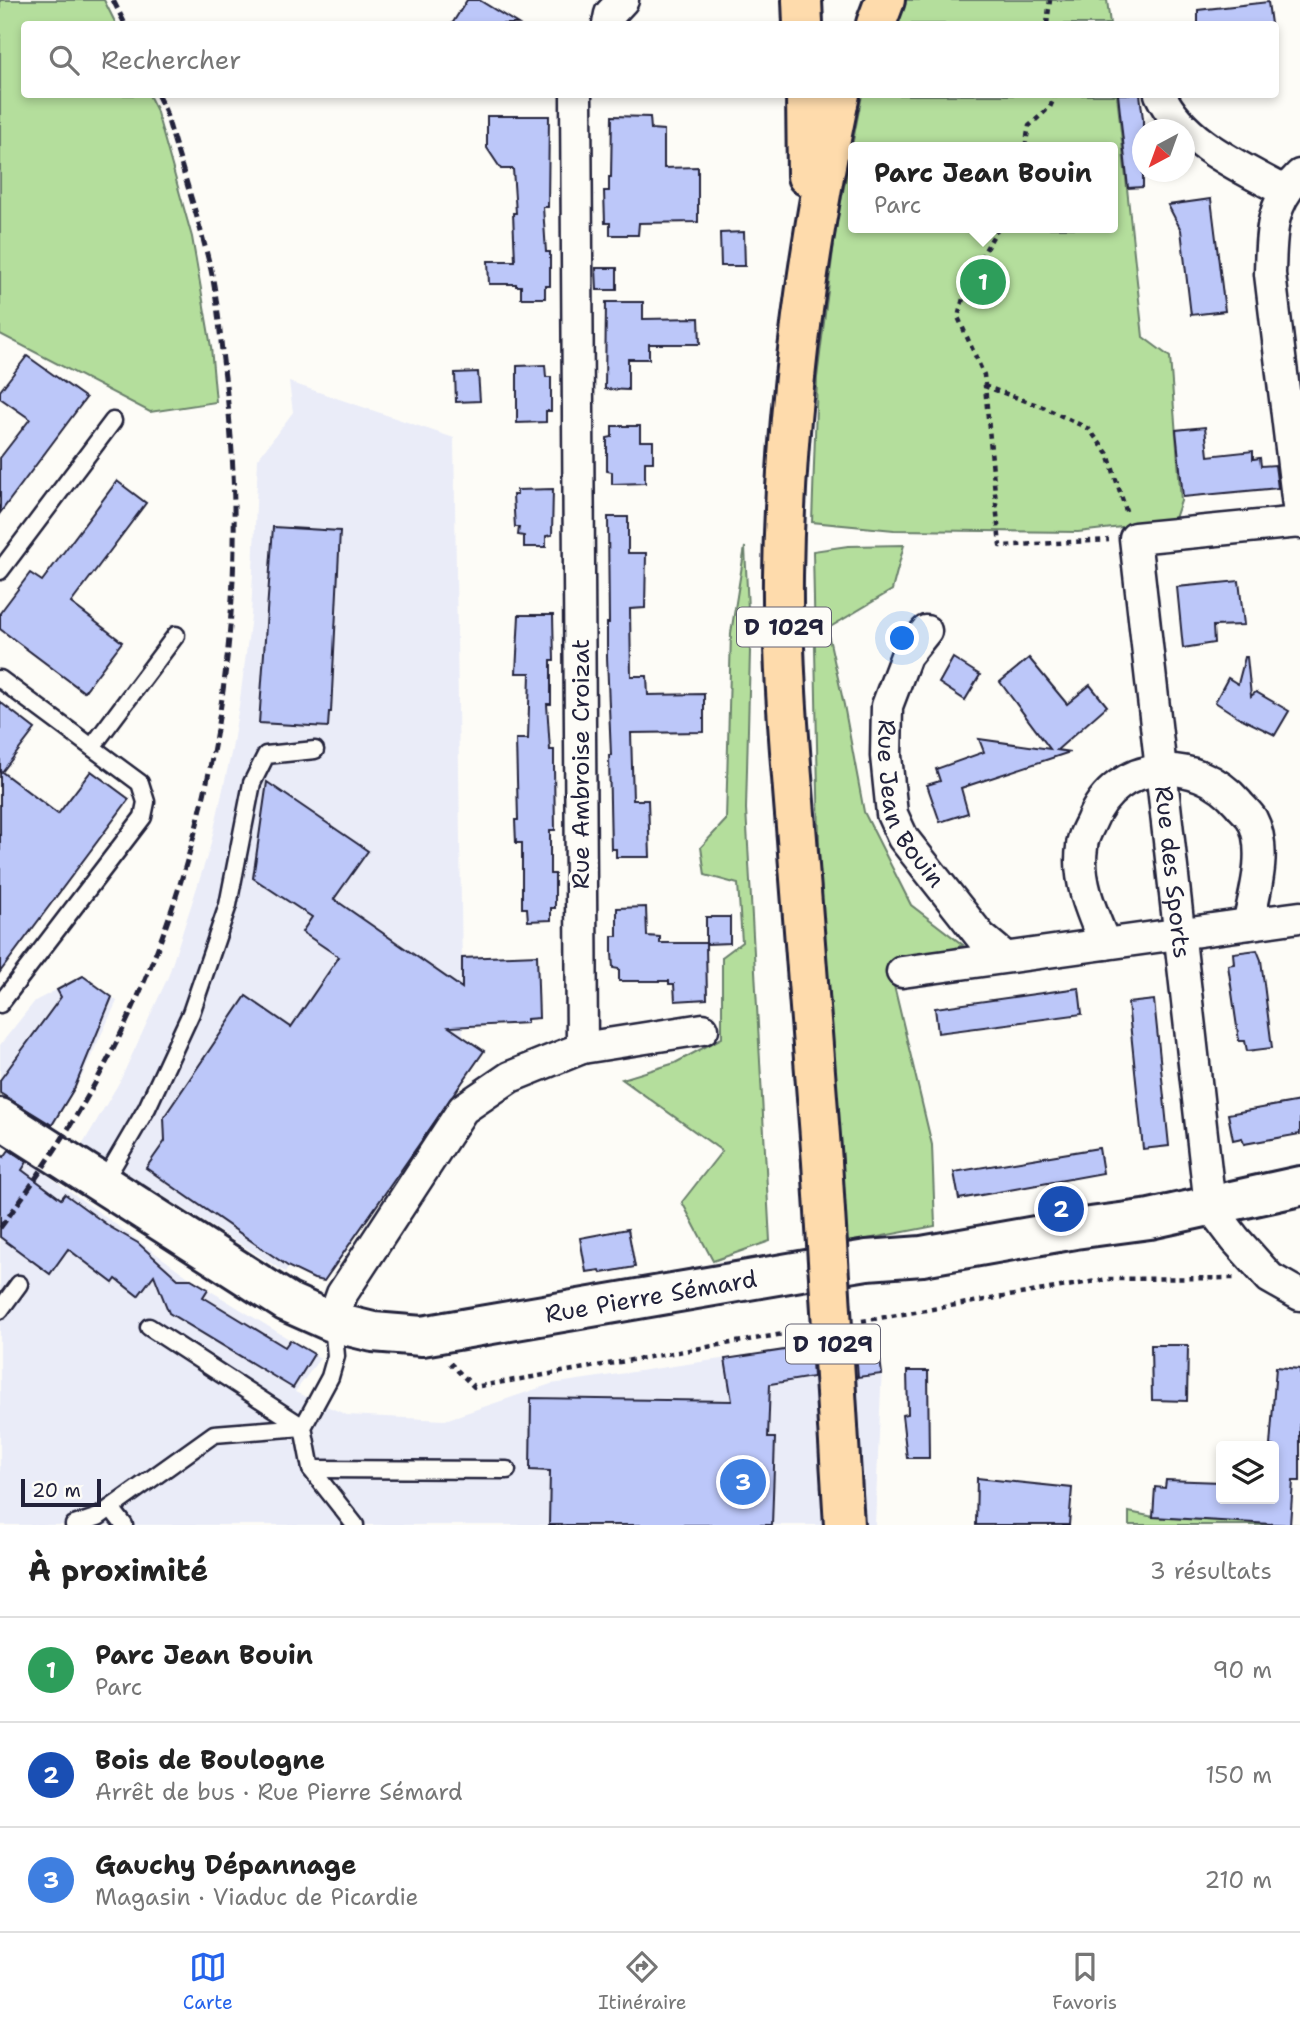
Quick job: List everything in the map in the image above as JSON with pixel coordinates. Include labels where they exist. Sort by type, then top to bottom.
[{"type":"main road","points":[[802,0],[803,21]]},
{"type":"main road","points":[[857,21],[861,0]]},
{"type":"main road","points":[[877,21],[885,0]]},
{"type":"main road","points":[[806,98],[809,276]]},
{"type":"main road","name":"D 1029","points":[[839,98],[824,174],[799,348],[787,471],[783,576],[785,698],[822,1162],[844,1525]]},
{"type":"main road","points":[[824,174],[851,98]]},
{"type":"main road","name":"Rue Pierre Sémard","points":[[0,1118],[287,1302],[332,1322],[373,1332],[422,1336],[824,1267],[963,1250],[1075,1229],[1150,1219],[1300,1186]]},
{"type":"street","points":[[609,21],[610,14],[623,0]]},
{"type":"street","name":"Rue Ambroise Croizat","points":[[576,98],[583,1048]]},
{"type":"street","points":[[1135,538],[1300,522],[1293,393],[1270,274],[1271,232],[1278,205],[1292,183],[1198,141],[1175,119],[1162,98]]},
{"type":"street","name":"Rue des Sports","points":[[1135,538],[1210,1206]]},
{"type":"street","name":"Rue Jean Bouin","points":[[926,631],[905,656],[887,706],[886,756],[892,814],[903,838],[981,937],[1005,957]]},
{"type":"street","points":[[1105,944],[1091,911],[1082,879],[1082,845],[1095,810],[1111,792],[1130,776],[1161,768],[1189,773],[1214,782],[1233,798],[1252,820],[1259,849],[1259,878],[1248,924]]},
{"type":"street","points":[[902,971],[1300,917]]},
{"type":"street","points":[[332,1322],[342,1294],[463,1109],[510,1077],[583,1048],[703,1029]]},
{"type":"street","points":[[1210,1206],[1270,1278],[1300,1294]]},
{"type":"lane","points":[[0,571],[113,421]]},
{"type":"lane","points":[[92,747],[176,635]]},
{"type":"lane","points":[[0,679],[140,783],[146,802],[143,817],[0,1004]]},
{"type":"lane","points":[[102,1185],[147,1108],[191,1013],[228,905],[252,783],[267,755],[315,750]]},
{"type":"lane","points":[[0,1310],[19,1284]]},
{"type":"lane","points":[[332,1322],[336,1356],[330,1377],[303,1427],[311,1469],[355,1525]]},
{"type":"lane","points":[[149,1326],[303,1427]]},
{"type":"lane","points":[[74,1525],[98,1517],[214,1434],[303,1427]]},
{"type":"lane","points":[[311,1469],[507,1470]]},
{"type":"lane","points":[[111,1508],[124,1525]]},
{"type":"path","points":[[1047,21],[1050,0]]},
{"type":"path","points":[[1026,142],[1029,126],[1050,107],[1054,98]]},
{"type":"path","points":[[985,386],[1043,407],[1089,429],[1108,454],[1135,538],[1000,546],[985,386],[984,375],[958,317],[968,281],[995,233]]},
{"type":"shaded area","points":[[289,382],[454,438],[463,1036],[484,1051],[285,1272],[99,1156],[95,1159],[80,1149],[120,1081],[168,977],[210,847],[232,749],[251,616],[258,459],[293,412]]},
{"type":"shaded area","points":[[83,976],[117,1001],[80,1080],[50,1129],[0,1093],[0,1045],[35,1001]]},
{"type":"shaded area","points":[[28,1161],[191,1279],[320,1358],[295,1392],[347,1415],[445,1420],[551,1384],[877,1336],[882,1366],[875,1525],[0,1525],[0,1200]]},
{"type":"green space","points":[[0,0],[104,0],[114,21],[21,21],[21,98],[150,98],[156,109],[192,237],[211,347],[216,402],[150,412],[0,334]]},
{"type":"green space","points":[[891,0],[1107,0],[1110,21],[885,21]]},
{"type":"green space","points":[[861,98],[1117,98],[1143,337],[1170,357],[1181,501],[1174,521],[1078,532],[894,530],[812,522],[817,378],[836,227],[848,166],[848,233],[1118,233],[1118,142],[853,142]]},
{"type":"green space","points":[[904,545],[892,590],[827,629],[864,812],[911,905],[963,945],[891,973],[932,1145],[935,1226],[831,1246],[813,551],[848,546]]},
{"type":"green space","points":[[745,547],[750,651],[746,809],[770,1241],[713,1261],[682,1202],[722,1151],[622,1079],[675,1063],[722,1038],[722,957],[742,942],[738,884],[705,875],[701,847],[726,820],[731,633]]},
{"type":"green space","points":[[1129,1512],[1149,1516],[1300,1525],[1129,1525]]},
{"type":"building","points":[[467,0],[479,0],[513,21],[454,21]]},
{"type":"building","points":[[1268,2],[1271,21],[1198,21],[1198,10]]},
{"type":"building","points":[[1118,98],[1140,98],[1143,119],[1132,119],[1132,182],[1143,182],[1143,187],[1128,188]]},
{"type":"building","points":[[487,116],[549,116],[548,207],[543,207],[546,252],[550,252],[550,286],[545,286],[545,298],[521,298],[521,286],[516,284],[489,284],[488,261],[515,261],[513,213],[516,213],[513,169],[501,169],[487,148]]},
{"type":"building","points":[[612,116],[650,117],[651,129],[664,130],[664,168],[698,167],[698,222],[639,223],[638,235],[610,235],[610,223],[605,223],[604,191],[609,191],[611,177]]},
{"type":"building","points":[[1211,199],[1225,311],[1191,315],[1181,230],[1168,205]]},
{"type":"building","points":[[744,232],[745,266],[721,266],[720,233]]},
{"type":"building","points":[[596,268],[617,268],[617,290],[597,290]]},
{"type":"building","points":[[606,302],[643,302],[643,319],[699,318],[700,344],[649,344],[649,359],[628,359],[628,390],[605,389]]},
{"type":"building","points":[[27,356],[86,398],[0,513],[0,458],[30,419],[0,398],[0,391]]},
{"type":"building","points":[[545,365],[546,377],[551,377],[551,411],[546,411],[546,422],[517,423],[517,366]]},
{"type":"building","points":[[478,372],[480,401],[456,402],[455,373]]},
{"type":"building","points":[[612,426],[640,426],[640,441],[653,441],[653,462],[645,462],[645,483],[612,484],[612,472],[607,471],[607,438],[612,437]]},
{"type":"building","points":[[1205,427],[1208,456],[1253,451],[1253,459],[1260,458],[1261,466],[1275,465],[1278,488],[1183,497],[1176,430]]},
{"type":"building","points":[[117,481],[146,503],[71,603],[122,642],[84,692],[0,629],[0,613],[30,573],[42,581]]},
{"type":"building","points":[[553,489],[552,535],[546,536],[546,547],[524,547],[524,536],[518,535],[519,527],[515,527],[513,495],[517,495],[517,490]]},
{"type":"building","points":[[608,517],[628,517],[628,553],[646,553],[645,608],[630,609],[631,676],[647,676],[648,695],[704,694],[704,732],[631,733],[633,800],[648,800],[650,857],[616,857],[616,849],[611,849],[607,657]]},
{"type":"building","points":[[273,527],[340,531],[328,727],[259,723]]},
{"type":"building","points":[[1239,581],[1244,625],[1213,626],[1214,643],[1183,648],[1177,587]]},
{"type":"building","points":[[519,615],[553,615],[554,660],[551,660],[551,704],[547,704],[550,750],[554,750],[555,830],[550,830],[550,874],[555,874],[555,908],[551,908],[551,920],[528,921],[527,908],[522,908],[522,843],[516,843],[515,820],[518,820],[516,739],[528,739],[530,673],[516,673]]},
{"type":"building","points":[[1245,657],[1251,696],[1256,692],[1289,711],[1275,735],[1215,702],[1228,678],[1238,684]]},
{"type":"building","points":[[953,658],[980,675],[965,700],[939,683]]},
{"type":"building","points":[[1029,658],[1067,704],[1090,685],[1107,706],[1057,750],[1070,752],[961,788],[968,813],[940,822],[927,785],[940,781],[936,769],[984,752],[979,739],[1050,749],[1000,682]]},
{"type":"building","points":[[0,702],[35,729],[2,772],[58,814],[91,771],[129,799],[0,972]]},
{"type":"building","points":[[267,782],[368,851],[334,899],[462,988],[462,958],[537,955],[539,1018],[527,1019],[527,1023],[449,1027],[484,1051],[324,1281],[289,1267],[146,1168],[165,1141],[164,1117],[246,996],[291,1027],[339,957],[302,932],[312,917],[253,878]]},
{"type":"building","points":[[646,907],[647,936],[660,937],[660,943],[706,943],[706,917],[730,917],[730,943],[706,944],[707,999],[675,1001],[674,984],[669,984],[669,981],[619,981],[619,969],[613,968],[612,953],[612,936],[617,936],[617,908]]},
{"type":"building","points":[[1257,950],[1261,960],[1272,1048],[1247,1051],[1245,1041],[1239,1041],[1228,965],[1234,964],[1233,953]]},
{"type":"building","points":[[83,976],[112,997],[75,1087],[52,1125],[0,1093],[0,1080],[61,997],[57,990]]},
{"type":"building","points":[[1079,988],[1082,1014],[938,1033],[935,1008]]},
{"type":"building","points":[[1154,1000],[1169,1146],[1143,1149],[1128,1003]]},
{"type":"building","points":[[1300,1101],[1300,1134],[1244,1144],[1242,1138],[1233,1140],[1228,1114]]},
{"type":"building","points":[[1099,1148],[1103,1173],[959,1199],[954,1172]]},
{"type":"building","points":[[9,1150],[27,1162],[22,1170],[61,1199],[65,1194],[110,1227],[138,1243],[178,1279],[191,1279],[208,1289],[203,1297],[285,1347],[290,1340],[314,1354],[293,1388],[169,1313],[154,1275],[138,1296],[116,1279],[113,1283],[68,1249],[50,1274],[0,1237],[0,1154],[4,1157]]},
{"type":"building","points":[[628,1229],[635,1267],[601,1273],[600,1270],[586,1272],[580,1238]]},
{"type":"building","points":[[877,1336],[882,1374],[858,1377],[855,1339]]},
{"type":"building","points":[[1151,1345],[1188,1345],[1187,1401],[1152,1400]]},
{"type":"building","points":[[811,1346],[813,1377],[770,1384],[768,1438],[775,1438],[772,1525],[549,1525],[550,1471],[530,1470],[531,1398],[732,1401],[725,1359]]},
{"type":"building","points":[[1276,1367],[1300,1369],[1300,1481],[1293,1481],[1290,1525],[1153,1517],[1155,1487],[1165,1488],[1166,1480],[1216,1482],[1216,1504],[1279,1504],[1279,1441],[1270,1441]]},
{"type":"building","points":[[907,1371],[928,1371],[929,1458],[907,1458],[902,1415],[908,1414]]},
{"type":"building","points":[[977,1478],[1072,1488],[1069,1525],[976,1525]]},
{"type":"railway","points":[[113,0],[124,21]]},
{"type":"railway","points":[[0,1228],[51,1156],[97,1080],[124,1027],[157,950],[184,870],[205,789],[221,706],[230,621],[234,537],[232,453],[224,369],[211,270],[165,110],[159,98]]},
{"type":"place","name":"Parc Jean Bouin","points":[[983,282]]},
{"type":"place","name":"Bois de Boulogne","points":[[1061,1209]]},
{"type":"place","name":"Gauchy Dépannage","points":[[743,1482]]}]
